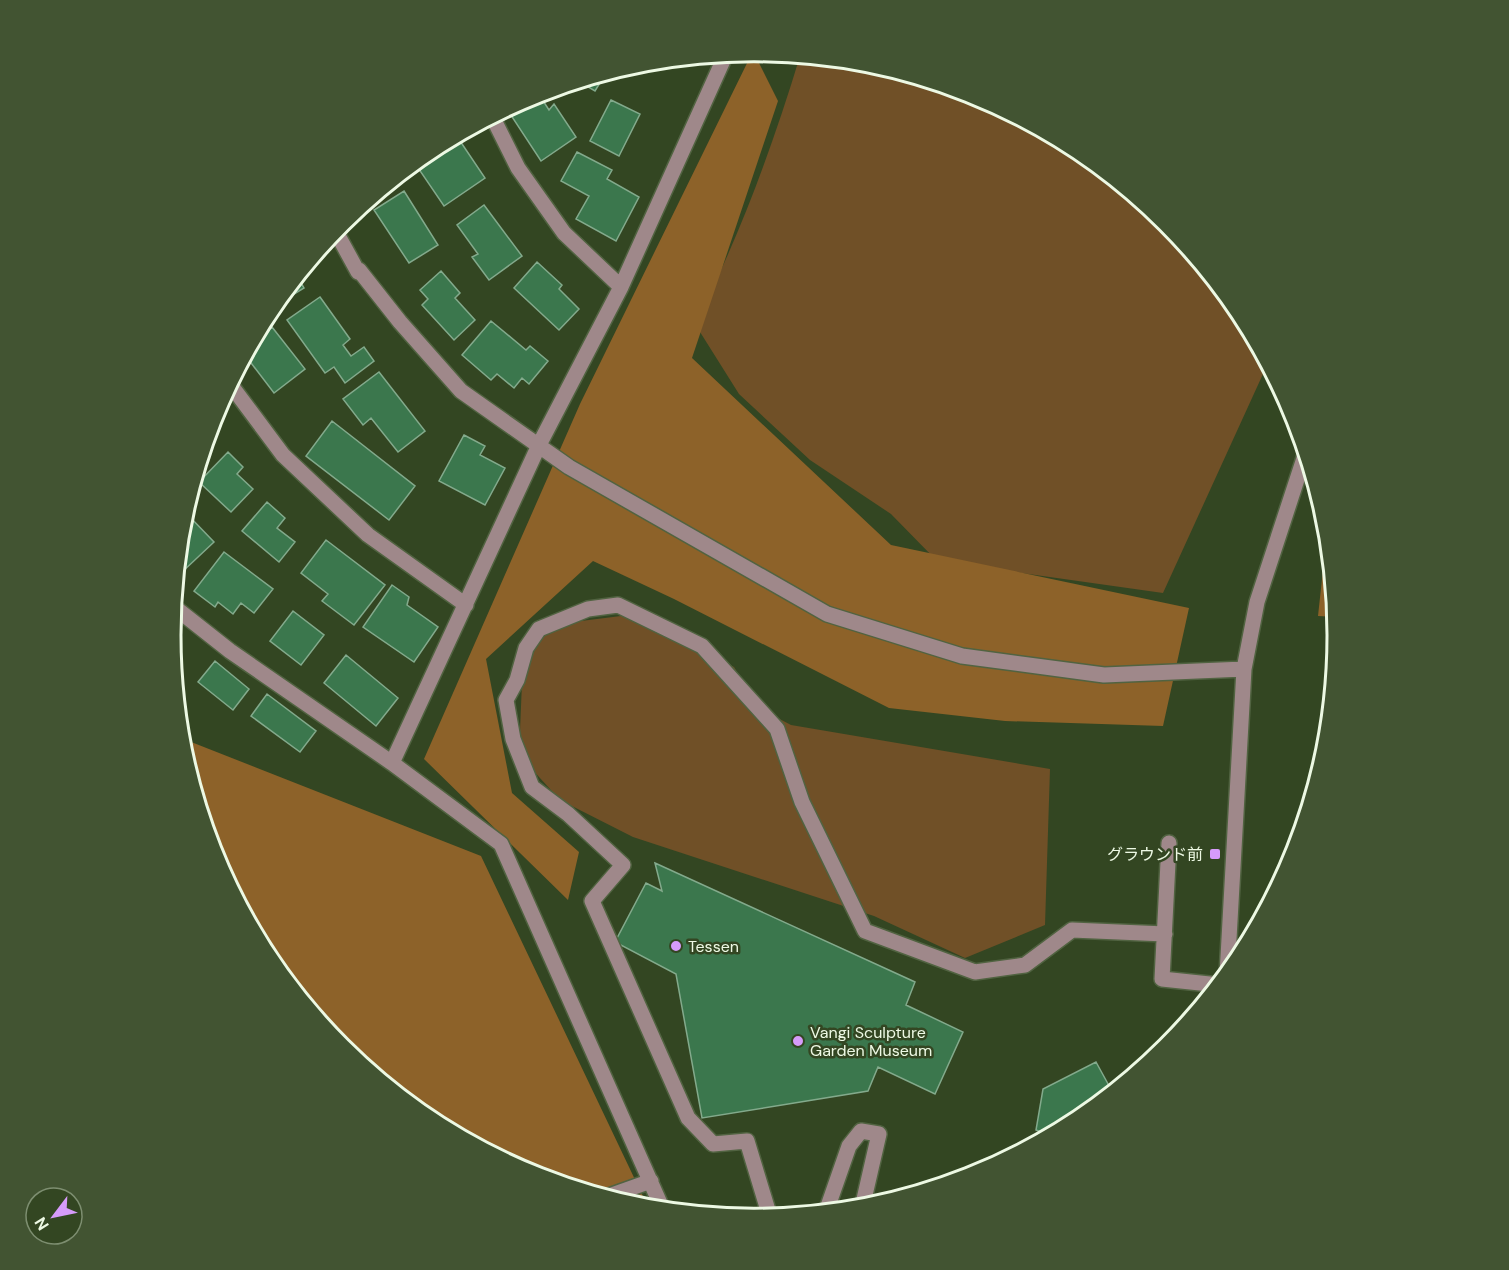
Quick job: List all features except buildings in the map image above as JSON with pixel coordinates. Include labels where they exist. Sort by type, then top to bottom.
[{"type":"street","points":[[392,763],[540,443],[621,287],[722,63]]},
{"type":"street","points":[[496,124],[518,168],[564,233],[621,287]]},
{"type":"street","points":[[340,239],[358,272],[359,270],[400,322],[461,391],[540,443],[570,467],[827,614],[962,656],[1104,675],[1244,669]]},
{"type":"street","points":[[236,391],[283,455],[368,535],[466,605]]},
{"type":"street","points":[[1228,958],[1244,669],[1257,602],[1302,465]]},
{"type":"street","points":[[767,1208],[747,1142],[714,1144],[688,1118],[592,901],[623,865],[568,814],[532,787],[513,740],[506,700],[518,680],[526,648],[539,629],[588,609],[618,605],[702,646],[777,729],[802,802],[866,932],[975,972],[1025,965],[1072,930],[1165,934]]},
{"type":"street","points":[[182,613],[230,651],[392,763],[501,844],[659,1200]]},
{"type":"street","points":[[1169,843],[1162,979],[1209,984]]},
{"type":"street","points":[[829,1204],[849,1146],[861,1131],[879,1134],[864,1197]]},
{"type":"street","points":[[620,1192],[651,1181]]},
{"type":"shaded area","points":[[748,62],[759,62],[778,101],[692,358],[891,545],[1189,608],[1163,726],[1005,721],[889,708],[674,599],[593,561],[486,659],[512,793],[579,852],[568,900],[424,759],[580,404]]},
{"type":"shaded area","points":[[798,63],[829,66],[866,73],[939,92],[1008,121],[1073,158],[1133,204],[1186,257],[1231,316],[1264,372],[1163,593],[937,561],[891,514],[810,460],[739,394],[695,324],[754,192]]},
{"type":"shaded area","points":[[1324,565],[1328,617],[1318,616]]},
{"type":"shaded area","points":[[637,614],[734,667],[757,707],[791,725],[1050,769],[1045,925],[965,958],[874,916],[633,837],[560,800],[519,755],[523,658],[549,625]]},
{"type":"shaded area","points":[[191,742],[481,856],[643,1197],[570,1178],[535,1165],[468,1132],[405,1090],[349,1041],[323,1013],[278,954],[240,889],[211,819]]},
{"type":"place","name":"グラウンド前","points":[[1215,854]]},
{"type":"place","name":"Tessen","points":[[676,946]]},
{"type":"place","name":"Vangi Sculpture Garden Museum","points":[[798,1041]]}]
